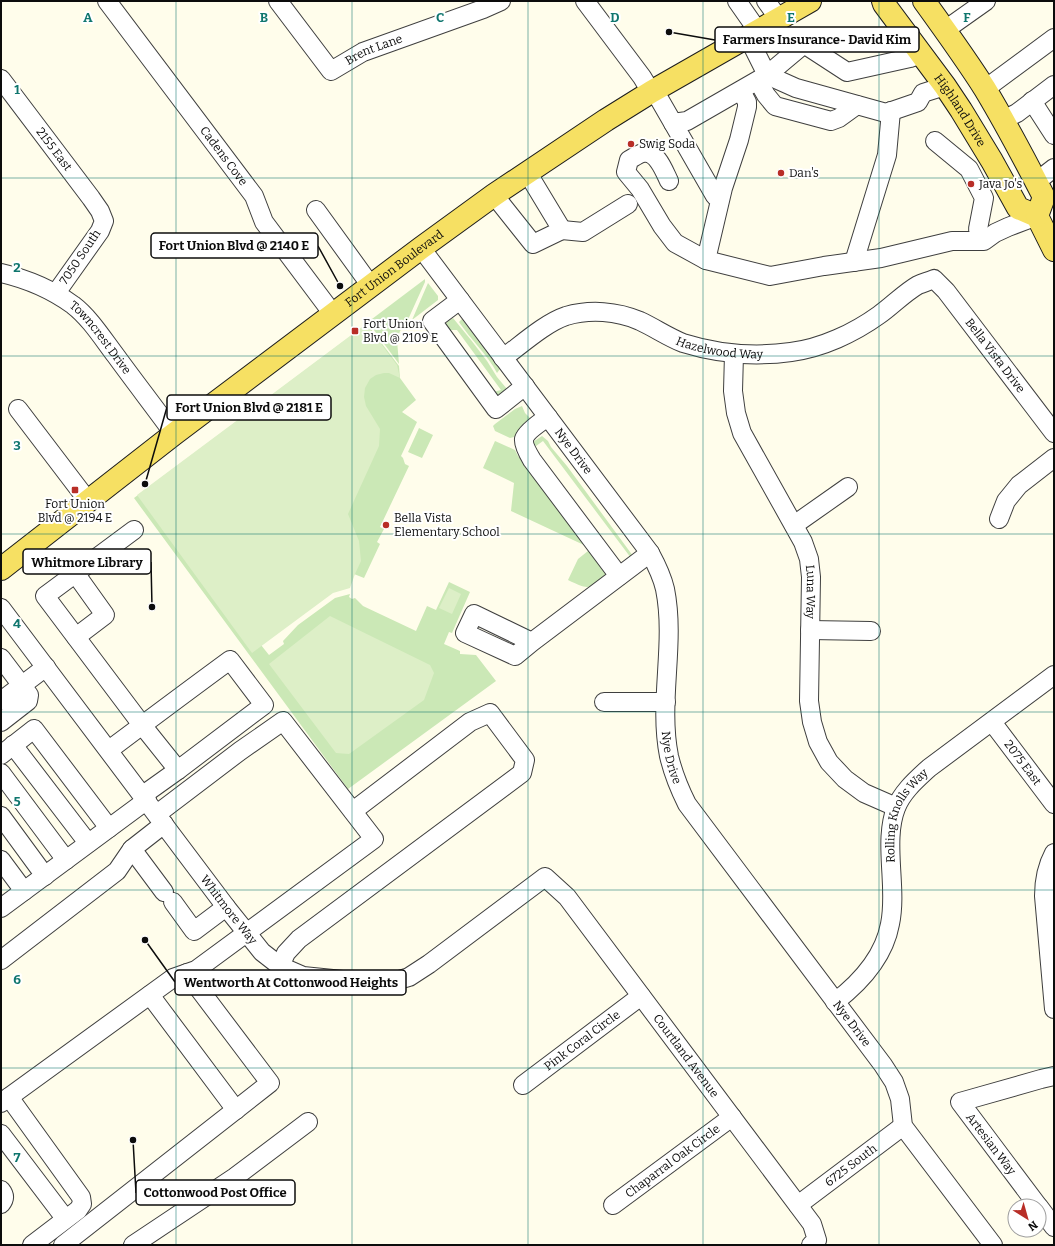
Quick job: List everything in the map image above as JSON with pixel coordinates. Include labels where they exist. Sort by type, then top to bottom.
[{"type":"main road","name":"Fort Union Boulevard","points":[[1,569],[174,434],[421,248],[494,195],[606,120],[653,91],[810,1]]},
{"type":"main road","name":"Highland Drive","points":[[883,1],[945,86],[977,136],[1018,208],[1037,216]]},
{"type":"main road","points":[[924,1],[985,89],[1044,197],[1037,216],[1054,250]]},
{"type":"street","name":"Cadens Cove","points":[[108,1],[254,196],[264,222],[333,314]]},
{"type":"street","name":"Brent Lane","points":[[278,1],[331,71],[363,52],[483,9],[501,1]]},
{"type":"street","points":[[585,1],[653,91],[715,196]]},
{"type":"street","points":[[737,1],[753,34],[766,95],[776,106],[831,121],[839,118],[857,105]]},
{"type":"street","points":[[766,1],[779,19]]},
{"type":"street","points":[[945,30],[986,1]]},
{"type":"street","points":[[985,89],[1054,38]]},
{"type":"street","points":[[673,123],[687,121],[741,91],[762,78],[804,44],[847,72],[910,58],[921,54]]},
{"type":"street","points":[[762,78],[886,113],[918,102],[923,93],[945,86]]},
{"type":"street","name":"2155 East","points":[[1,79],[91,198],[100,211],[104,221]]},
{"type":"street","points":[[1003,120],[1017,113],[1054,85]]},
{"type":"street","points":[[706,260],[723,188],[739,140],[747,107],[747,102],[741,91]]},
{"type":"street","points":[[1032,102],[1054,135]]},
{"type":"street","points":[[854,262],[887,155],[891,111]]},
{"type":"street","points":[[939,148],[969,169],[984,198],[976,224]]},
{"type":"street","points":[[669,181],[656,157],[649,153],[642,153],[629,160],[626,172],[640,189],[662,226],[676,243],[706,260],[770,276],[824,266],[881,258],[952,241],[984,241],[995,233],[1037,216]]},
{"type":"street","points":[[1036,182],[1054,168]]},
{"type":"street","points":[[527,172],[562,230]]},
{"type":"street","points":[[494,195],[534,244],[562,230],[583,232],[628,204]]},
{"type":"street","points":[[316,210],[371,286]]},
{"type":"street","name":"7050 South","points":[[56,293],[100,231],[104,221]]},
{"type":"street","name":"Nye Drive","points":[[421,248],[650,553],[657,566],[664,588],[668,613],[666,702],[667,730],[669,755],[676,781],[687,804],[883,1065],[894,1082],[900,1099],[903,1126]]},
{"type":"street","name":"Towncrest Drive","points":[[1,273],[33,282],[56,293],[74,306],[90,323],[174,434]]},
{"type":"street","name":"Hazelwood Way","points":[[503,358],[542,329],[566,316],[592,312],[616,313],[639,321],[682,342],[708,349],[734,354],[763,355],[792,352],[819,346],[850,332],[878,316],[918,285],[934,279]]},
{"type":"street","name":"Bella Vista Drive","points":[[934,279],[946,291],[1054,433]]},
{"type":"street","points":[[460,300],[432,321],[496,409],[525,386]]},
{"type":"street","name":"Luna Way","points":[[734,354],[733,391],[736,413],[742,434],[794,525],[803,542],[809,559],[811,577],[809,702],[812,722],[818,742],[829,762],[845,779],[864,793],[896,807]]},
{"type":"street","points":[[18,409],[88,501]]},
{"type":"street","points":[[548,417],[530,431],[525,437],[524,442],[528,453],[619,576]]},
{"type":"street","points":[[999,518],[1006,501],[1020,485],[1054,458]]},
{"type":"street","points":[[794,525],[848,487]]},
{"type":"street","points":[[134,530],[45,596],[142,725],[178,770]]},
{"type":"street","points":[[532,642],[650,553]]},
{"type":"street","points":[[75,573],[106,615],[76,637]]},
{"type":"street","name":"Whitmore Way","points":[[1,608],[246,932],[262,952],[280,966],[303,976],[320,979],[389,983],[409,977],[429,964],[545,877]]},
{"type":"street","points":[[810,630],[871,632]]},
{"type":"street","points":[[1,658],[29,695],[28,701],[1,722]]},
{"type":"street","points":[[1,960],[117,871],[132,849],[153,808],[178,770],[264,705],[230,660],[109,750]]},
{"type":"street","points":[[1,701],[46,667]]},
{"type":"street","name":"Rolling Knolls Way","points":[[835,1002],[859,982],[873,964],[883,945],[890,924],[892,902],[892,822],[896,807],[905,793],[929,768],[1054,675]]},
{"type":"street","points":[[604,702],[666,702]]},
{"type":"street","points":[[280,966],[286,953],[299,939],[522,773],[525,760],[490,713],[470,722],[353,811]]},
{"type":"street","points":[[2,904],[24,891],[109,828],[153,808],[283,721],[374,839],[196,970],[173,978],[5,1100],[81,1197],[82,1204],[78,1210],[32,1245]]},
{"type":"street","name":"2075 East","points":[[992,722],[1054,804]]},
{"type":"street","points":[[88,844],[7,750],[34,729],[109,828]]},
{"type":"street","points":[[1,774],[66,860]]},
{"type":"street","points":[[1,816],[45,876]]},
{"type":"street","points":[[132,849],[194,931],[226,906]]},
{"type":"street","points":[[1054,853],[1044,883],[1044,896],[1051,949],[1054,1009]]},
{"type":"street","points":[[1,860],[24,891]]},
{"type":"street","name":"Courtland Avenue","points":[[545,877],[567,897],[812,1224],[814,1243]]},
{"type":"street","points":[[63,1245],[270,1083],[187,973]]},
{"type":"street","points":[[150,995],[236,1110]]},
{"type":"street","name":"Pink Coral Circle","points":[[522,1085],[641,996]]},
{"type":"street","name":"Artesian Way","points":[[1031,1198],[960,1102],[1054,1076]]},
{"type":"street","name":"Chaparral Oak Circle","points":[[613,1205],[732,1117]]},
{"type":"street","points":[[133,1245],[235,1177],[308,1122]]},
{"type":"street","points":[[903,1126],[993,1245]]},
{"type":"street","name":"6725 South","points":[[798,1205],[903,1126]]},
{"type":"street","points":[[1,1134],[61,1213],[61,1222]]},
{"type":"street","points":[[1,1190],[4,1198],[1,1204]]},
{"type":"street","name":"Artesian Way","points":[[1047,1218],[1054,1227]]},
{"type":"green space","points":[[425,279],[406,324],[400,331],[397,340],[399,364],[368,322]]},
{"type":"green space","points":[[428,283],[438,296],[438,300],[412,320]]},
{"type":"green space","points":[[453,318],[507,389],[502,395],[495,396],[493,392],[501,390],[457,330],[445,330],[446,323]]},
{"type":"green space","points":[[462,319],[500,369],[497,373],[489,360],[459,322]]},
{"type":"green space","points":[[366,324],[397,365],[400,378],[389,373],[376,375],[370,379],[365,388],[364,397],[366,406],[380,429],[379,446],[348,514],[359,541],[361,561],[350,588],[333,593],[252,653],[137,495]]},
{"type":"green space","points":[[367,324],[399,366],[400,378],[416,400],[402,412],[417,422],[401,456],[405,464],[409,466],[380,527],[384,529],[377,542],[380,544],[364,578],[354,574],[261,645],[269,655],[284,644],[283,641],[298,625],[335,598],[350,594],[349,597],[352,599],[355,598],[363,606],[416,631],[427,606],[436,610],[449,582],[470,592],[452,633],[449,632],[444,644],[460,651],[460,654],[476,655],[496,681],[348,789],[134,498]]},
{"type":"green space","points":[[522,406],[525,413],[530,418],[514,437],[510,438],[495,431],[493,426],[495,424],[515,409]]},
{"type":"green space","points":[[419,428],[433,435],[422,458],[408,452]]},
{"type":"green space","points":[[542,436],[548,441],[551,447],[567,466],[633,556],[631,558],[543,441],[536,446],[533,444],[533,442]]},
{"type":"green space","points":[[495,441],[515,450],[586,546],[511,511],[514,483],[483,468]]},
{"type":"green space","points":[[590,551],[607,574],[589,587],[585,587],[568,580],[578,559]]},
{"type":"green space","points":[[449,588],[461,594],[452,614],[439,608]]},
{"type":"green space","points":[[330,616],[430,665],[434,673],[424,700],[349,754],[336,753],[269,664]]},
{"type":"place","name":"Farmers Insurance- David Kim","points":[[669,32]]},
{"type":"place","name":"Swig Soda","points":[[631,144]]},
{"type":"place","name":"Dan's","points":[[781,173]]},
{"type":"place","name":"Java Jo's","points":[[971,184]]},
{"type":"place","name":"Fort Union Blvd @ 2140 E","points":[[340,286]]},
{"type":"place","name":"Fort Union Blvd @ 2109 E","points":[[355,331]]},
{"type":"place","name":"Fort Union Blvd @ 2181 E","points":[[145,484]]},
{"type":"place","name":"Fort Union Blvd @ 2194 E","points":[[75,490]]},
{"type":"place","name":"Bella Vista Elementary School","points":[[386,525]]},
{"type":"place","name":"Whitmore Library","points":[[152,607]]},
{"type":"place","name":"Wentworth At Cottonwood Heights","points":[[145,940]]},
{"type":"place","name":"Cottonwood Post Office","points":[[133,1140]]}]
